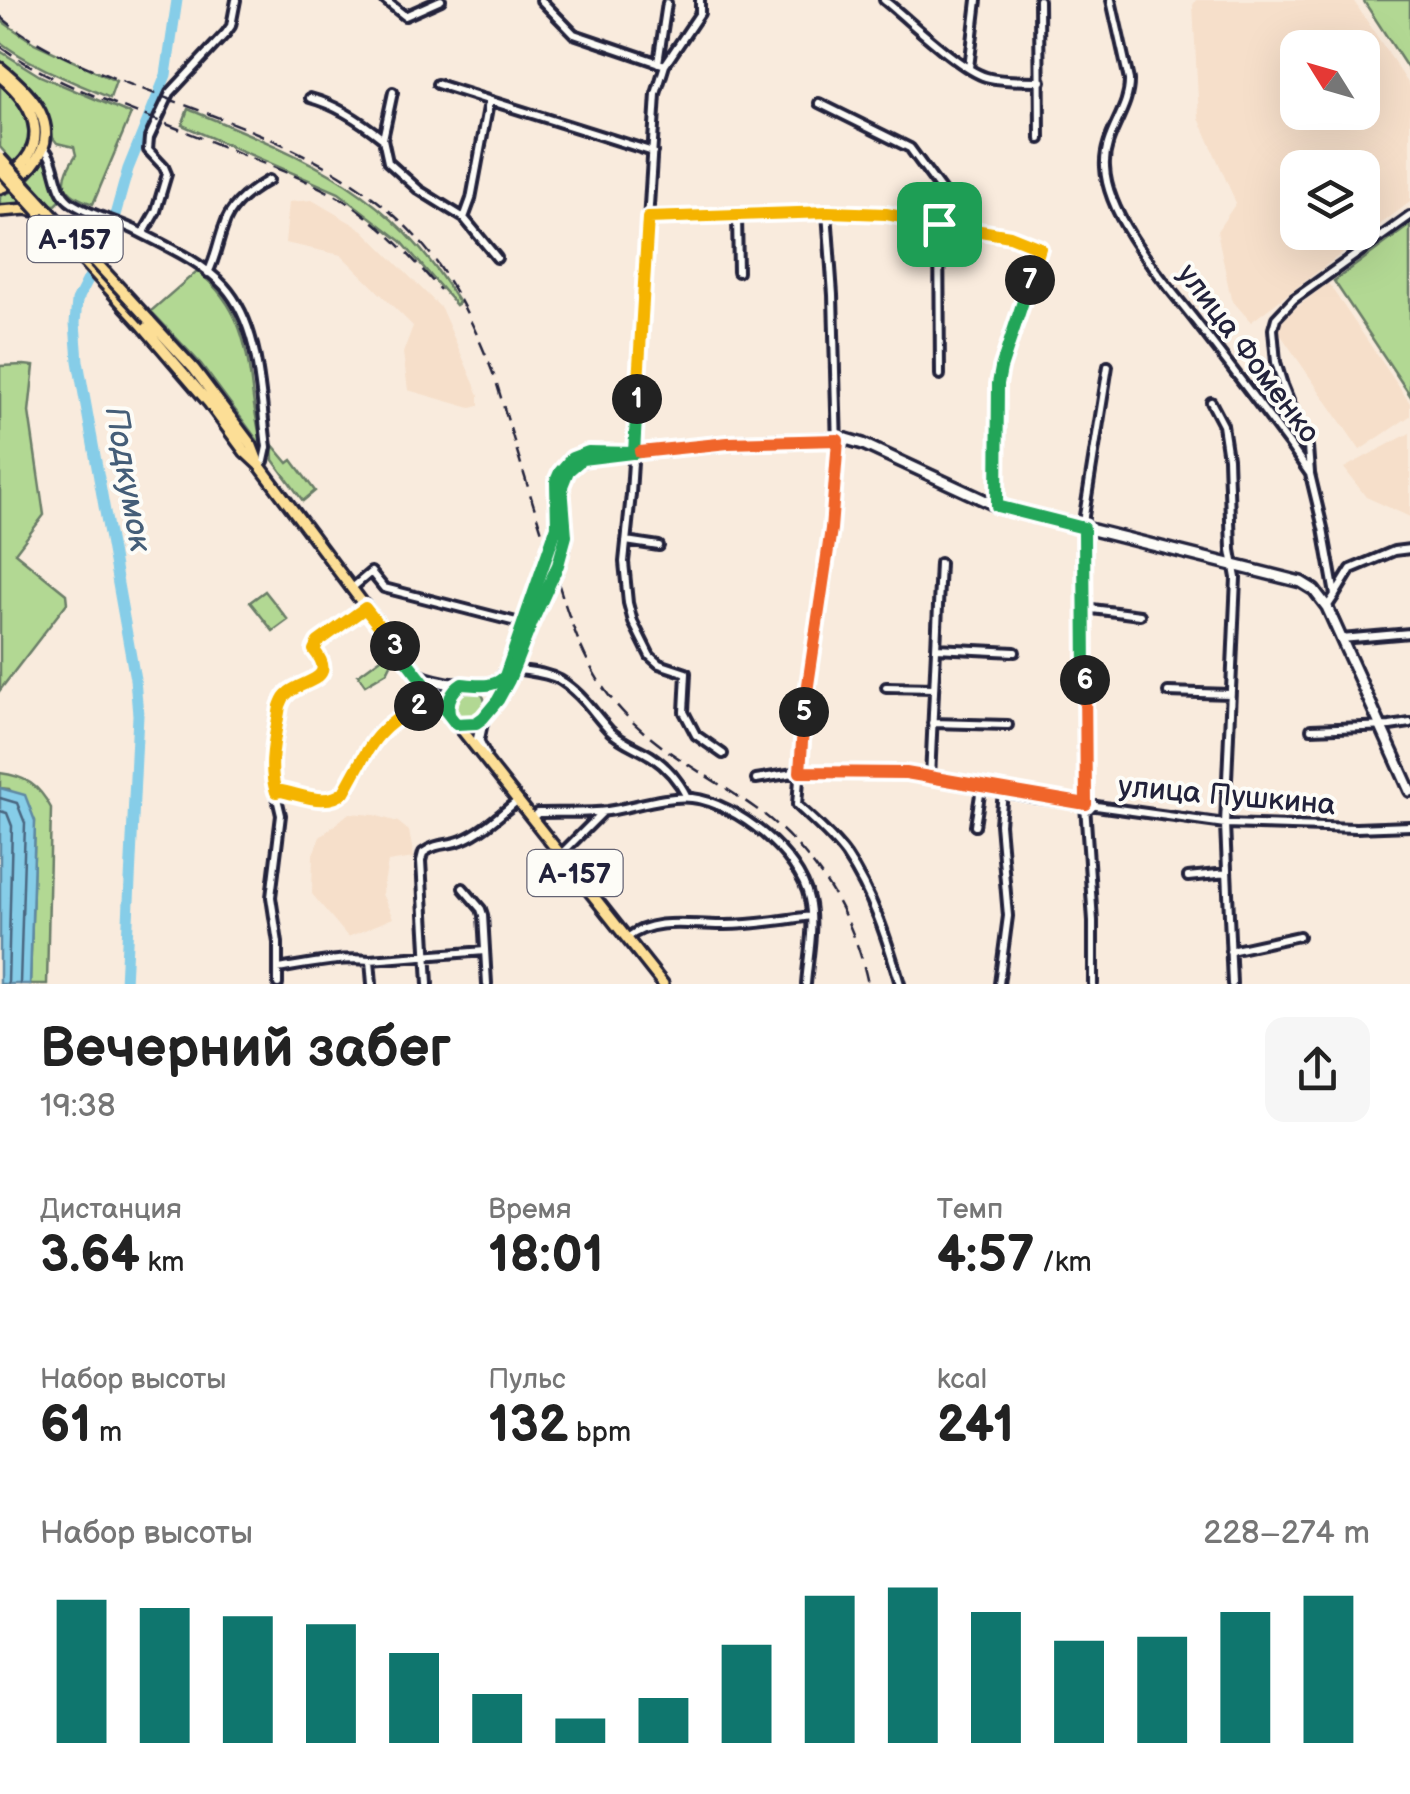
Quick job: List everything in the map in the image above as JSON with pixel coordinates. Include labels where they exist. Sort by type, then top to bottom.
[{"type":"main road","points":[[0,68],[37,107],[46,131],[35,163],[15,182],[0,188]]},
{"type":"main road","points":[[0,76],[29,108],[37,133],[26,158],[0,180]]},
{"type":"main road","name":"А-157","points":[[0,158],[146,323]]},
{"type":"main road","name":"А-157","points":[[0,170],[205,384],[365,608],[662,984]]},
{"type":"main road","points":[[0,211],[27,208],[39,212]]},
{"type":"main road","points":[[486,762],[478,740],[483,718],[498,700],[514,669],[558,565],[566,536],[562,486],[568,471],[582,459],[634,453],[728,443],[846,439],[997,506],[1302,582],[1328,607],[1410,791]]},
{"type":"main road","points":[[418,675],[481,686],[500,681],[509,667],[557,526],[556,481],[560,472],[572,458],[588,452],[634,453]]},
{"type":"main road","points":[[449,714],[448,702],[462,684]]},
{"type":"main road","points":[[481,686],[489,698],[489,708]]},
{"type":"main road","points":[[456,724],[476,723],[483,718]]},
{"type":"street","points":[[143,234],[156,211],[167,174],[148,150],[150,138],[170,93],[226,33],[236,0]]},
{"type":"street","points":[[385,0],[404,16],[441,0]]},
{"type":"street","points":[[541,0],[574,34],[661,64]]},
{"type":"street","points":[[661,64],[700,13],[700,0]]},
{"type":"street","points":[[884,0],[968,68],[990,78],[1041,81]]},
{"type":"street","points":[[968,68],[977,0]]},
{"type":"street","points":[[1039,0],[1040,139]]},
{"type":"street","name":"улица Фоменко","points":[[1111,0],[1130,92],[1110,136],[1105,169],[1108,184],[1145,259],[1310,474],[1334,595]]},
{"type":"street","points":[[667,3],[656,94],[624,562],[628,602],[641,639],[659,664],[686,674],[684,712],[696,735],[724,754]]},
{"type":"street","points":[[438,84],[653,152]]},
{"type":"street","points":[[392,92],[383,139],[388,162],[438,204],[464,218],[497,258]]},
{"type":"street","points":[[310,98],[354,118],[383,139]]},
{"type":"street","points":[[464,218],[490,102]]},
{"type":"street","points":[[819,103],[910,148],[957,212],[963,228]]},
{"type":"street","points":[[43,148],[51,155],[66,198],[143,234],[208,273],[234,300],[254,355],[267,447],[260,466]]},
{"type":"street","points":[[208,273],[230,214],[246,196],[269,180]]},
{"type":"street","points":[[828,212],[838,440],[831,529],[804,714],[798,805],[844,852],[868,890],[900,984]]},
{"type":"street","points":[[648,218],[886,214],[1010,236],[1040,248],[998,384],[997,506]]},
{"type":"street","points":[[737,215],[738,272]]},
{"type":"street","points":[[1310,474],[1308,448],[1276,362],[1276,318],[1294,299],[1410,216]]},
{"type":"street","points":[[939,224],[940,375]]},
{"type":"street","points":[[1093,984],[1086,804],[1084,528],[1108,366]]},
{"type":"street","points":[[1211,402],[1223,425],[1228,458],[1236,582],[1224,824],[1232,984]]},
{"type":"street","points":[[626,541],[658,546]]},
{"type":"street","points":[[1328,607],[1351,569],[1394,551],[1410,549]]},
{"type":"street","points":[[930,778],[940,564]]},
{"type":"street","points":[[351,589],[372,572],[384,588],[520,623]]},
{"type":"street","points":[[278,984],[278,943],[271,905],[281,815],[272,765],[283,699],[321,672],[324,666],[314,650],[318,642],[365,608]]},
{"type":"street","points":[[1084,608],[1140,615]]},
{"type":"street","points":[[1341,639],[1410,633]]},
{"type":"street","points":[[936,648],[1015,652]]},
{"type":"street","points":[[514,669],[556,677],[572,688],[609,730],[668,770],[687,797]]},
{"type":"street","points":[[886,686],[934,688]]},
{"type":"street","points":[[1168,692],[1230,694]]},
{"type":"street","points":[[276,792],[330,801],[338,798],[376,736],[398,717],[435,697]]},
{"type":"street","points":[[932,723],[1008,726]]},
{"type":"street","points":[[1311,729],[1410,723]]},
{"type":"street","name":"улица Пушкина","points":[[756,779],[800,772],[906,773],[1003,792],[1224,824],[1410,826]]},
{"type":"street","points":[[975,826],[981,788]]},
{"type":"street","points":[[999,984],[1008,916],[1000,824],[1003,792]]},
{"type":"street","points":[[532,818],[538,813],[604,812],[687,797],[721,806],[736,815],[779,848],[797,868],[806,886],[811,916],[806,984]]},
{"type":"street","points":[[428,984],[423,853],[438,844],[471,836],[518,801]]},
{"type":"street","points":[[560,855],[604,812]]},
{"type":"street","points":[[1188,877],[1227,873]]},
{"type":"street","points":[[462,888],[481,909],[488,984]]},
{"type":"street","points":[[626,938],[660,924],[725,925],[811,916]]},
{"type":"street","points":[[1230,951],[1299,936]]},
{"type":"street","points":[[278,969],[340,960],[485,951]]},
{"type":"street","points":[[370,960],[372,984]]},
{"type":"shaded area","points":[[1196,0],[1353,0],[1373,30],[1280,30],[1280,130],[1380,130],[1380,41],[1410,86],[1410,202],[1380,225],[1380,150],[1280,150],[1280,250],[1346,250],[1251,322],[1231,299],[1217,231],[1236,203],[1199,118],[1193,5]]},
{"type":"shaded area","points":[[312,200],[363,230],[441,308],[479,395],[479,406],[471,408],[408,390],[403,353],[413,326],[341,255],[285,243],[289,202]]},
{"type":"shaded area","points":[[1328,283],[1410,403],[1410,416],[1360,450],[1274,325]]},
{"type":"shaded area","points":[[1410,433],[1410,517],[1366,497],[1344,468]]},
{"type":"shaded area","points":[[349,813],[398,822],[409,831],[414,858],[388,862],[382,894],[393,918],[348,937],[312,894],[313,854],[320,837]]},
{"type":"green space","points":[[1363,0],[1410,0],[1410,72]]},
{"type":"green space","points":[[0,20],[34,43],[116,81],[110,98],[39,66],[0,42]]},
{"type":"green space","points":[[0,51],[40,76],[131,114],[93,204],[69,191],[65,180],[76,155],[74,147],[57,143],[53,138],[37,97],[0,62]]},
{"type":"green space","points":[[0,84],[19,102],[29,121],[29,142],[15,164],[0,147]]},
{"type":"green space","points":[[188,109],[307,161],[342,181],[404,231],[459,303],[456,305],[401,241],[339,193],[182,125]]},
{"type":"green space","points":[[45,158],[61,200],[56,205],[18,203],[0,207],[0,196],[27,182]]},
{"type":"green space","points":[[1410,225],[1410,395],[1334,281]]},
{"type":"green space","points":[[197,271],[223,298],[239,328],[261,445],[201,364],[151,311]]},
{"type":"green space","points":[[0,366],[34,366],[29,412],[44,515],[15,553],[66,594],[67,603],[0,690]]},
{"type":"green space","points":[[272,444],[288,463],[292,460],[315,491],[303,501],[273,460]]},
{"type":"green space","points":[[265,591],[288,620],[273,631],[250,602]]},
{"type":"green space","points":[[388,653],[393,660],[387,672],[365,685],[358,675]]},
{"type":"green space","points":[[469,688],[480,693],[485,704],[480,715],[469,720],[458,715],[453,704],[458,693]]},
{"type":"green space","points":[[0,773],[30,783],[51,808],[47,984],[30,984],[35,821],[9,789],[0,788]]},
{"type":"water","points":[[0,788],[25,795],[35,821],[30,984],[0,984]]},
{"type":"waterway","name":"Подкумок","points":[[125,984],[138,715],[135,679],[78,361],[75,323],[77,301],[108,240],[128,169],[166,75],[177,0]]},
{"type":"railway","points":[[0,16],[31,39],[68,58],[251,131],[322,165],[356,185],[415,236],[452,286],[472,323],[496,381],[569,616],[600,682],[642,731],[755,808],[795,843],[841,909],[853,933],[868,984]]},
{"type":"railway","points":[[0,46],[67,84],[329,192],[387,234],[440,290]]},
{"type":"route","points":[[939,224],[886,214],[828,212],[648,218],[634,453],[580,454],[560,472],[556,481],[557,526],[505,676],[490,685],[457,687],[448,702],[449,714],[435,697],[398,717],[376,736],[338,798],[330,801],[276,792],[272,765],[283,699],[321,672],[324,666],[314,646],[365,608],[422,680],[435,697],[456,724],[476,723],[483,718],[509,680],[558,565],[566,536],[562,486],[568,471],[582,459],[728,443],[838,440],[831,529],[804,714],[800,772],[906,773],[1086,804],[1084,528],[997,506],[998,384],[1040,248],[1010,236],[939,224]]}]
